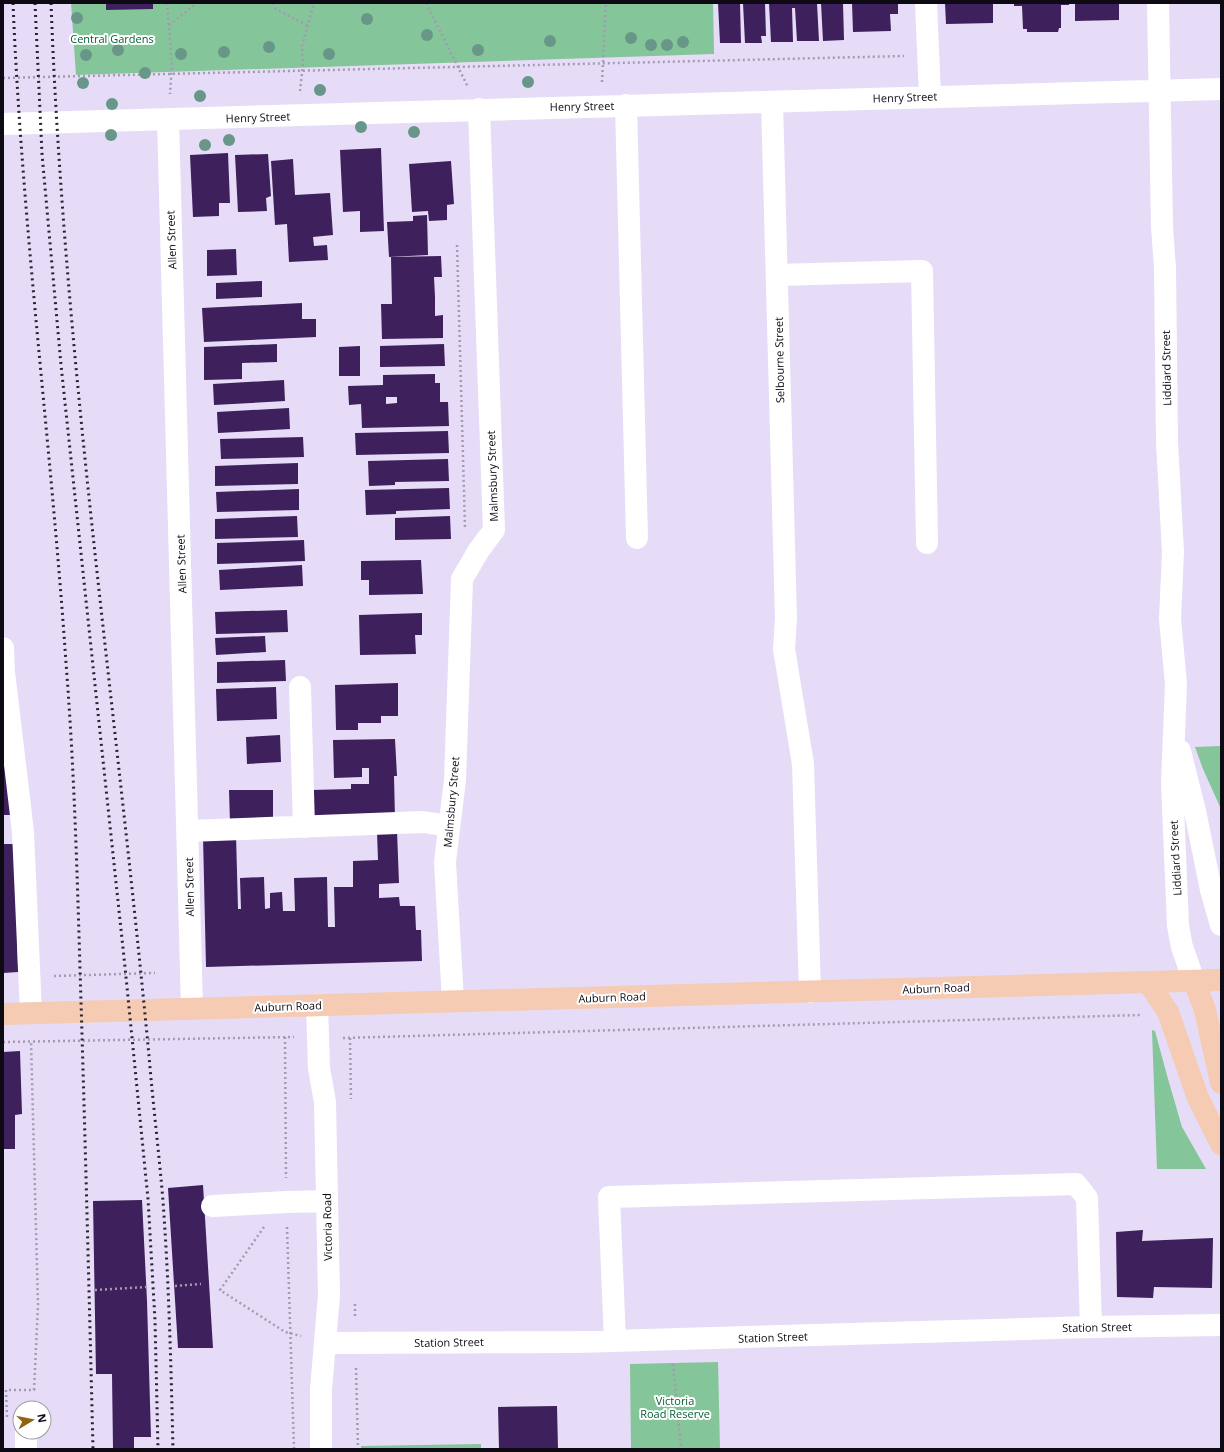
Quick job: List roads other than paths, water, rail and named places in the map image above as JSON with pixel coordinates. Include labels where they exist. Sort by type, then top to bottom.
[{"type":"main road","name":"Auburn Road","points":[[3,1014],[1221,980]]},
{"type":"main road","points":[[1194,981],[1204,1006],[1221,1083]]},
{"type":"main road","points":[[1148,982],[1168,1012],[1196,1091],[1221,1144]]},
{"type":"street","points":[[926,3],[930,96]]},
{"type":"street","name":"Liddiard Street","points":[[1158,3],[1162,227],[1165,268],[1167,442],[1173,552],[1170,619],[1176,684],[1172,796],[1178,926],[1182,947],[1194,981]]},
{"type":"street","name":"Henry Street","points":[[3,124],[296,116],[479,109],[772,102],[930,96],[1221,90]]},
{"type":"street","name":"Selbourne Street","points":[[772,102],[786,618],[784,649],[803,764],[810,992]]},
{"type":"street","points":[[626,105],[637,538]]},
{"type":"street","name":"Malmsbury Street","points":[[453,1001],[445,862],[455,780],[462,579],[479,550],[494,530],[479,109]]},
{"type":"street","name":"Allen Street","points":[[168,119],[192,1008]]},
{"type":"street","points":[[777,275],[922,271],[927,543]]},
{"type":"street","points":[[3,648],[4,672],[23,832],[31,1013]]},
{"type":"street","points":[[300,686],[304,827]]},
{"type":"street","name":"Liddiard Street","points":[[1175,733],[1194,805],[1211,890],[1221,925]]},
{"type":"street","points":[[188,831],[423,822],[450,826]]},
{"type":"street","name":"Victoria Road","points":[[318,1005],[320,1074],[325,1102],[329,1295],[320,1389],[321,1449]]},
{"type":"street","points":[[615,1341],[609,1197],[1076,1184],[1087,1198],[1091,1327]]},
{"type":"street","points":[[212,1206],[286,1205],[326,1201]]},
{"type":"street","name":"Station Street","points":[[325,1343],[670,1340],[1091,1327],[1221,1325]]},
{"type":"railway","points":[[13,3],[23,168],[53,498],[69,701],[79,931],[93,1449]]},
{"type":"railway","points":[[35,3],[42,154],[61,365],[148,1199],[155,1320],[158,1449]]},
{"type":"railway","points":[[51,3],[67,267],[79,399],[92,530],[136,924],[163,1201],[171,1356],[173,1449]]},
{"type":"park label","name":"Central Gardens","points":[[112,38]]},
{"type":"park label","name":"Victoria Road Reserve","points":[[675,1406]]}]
